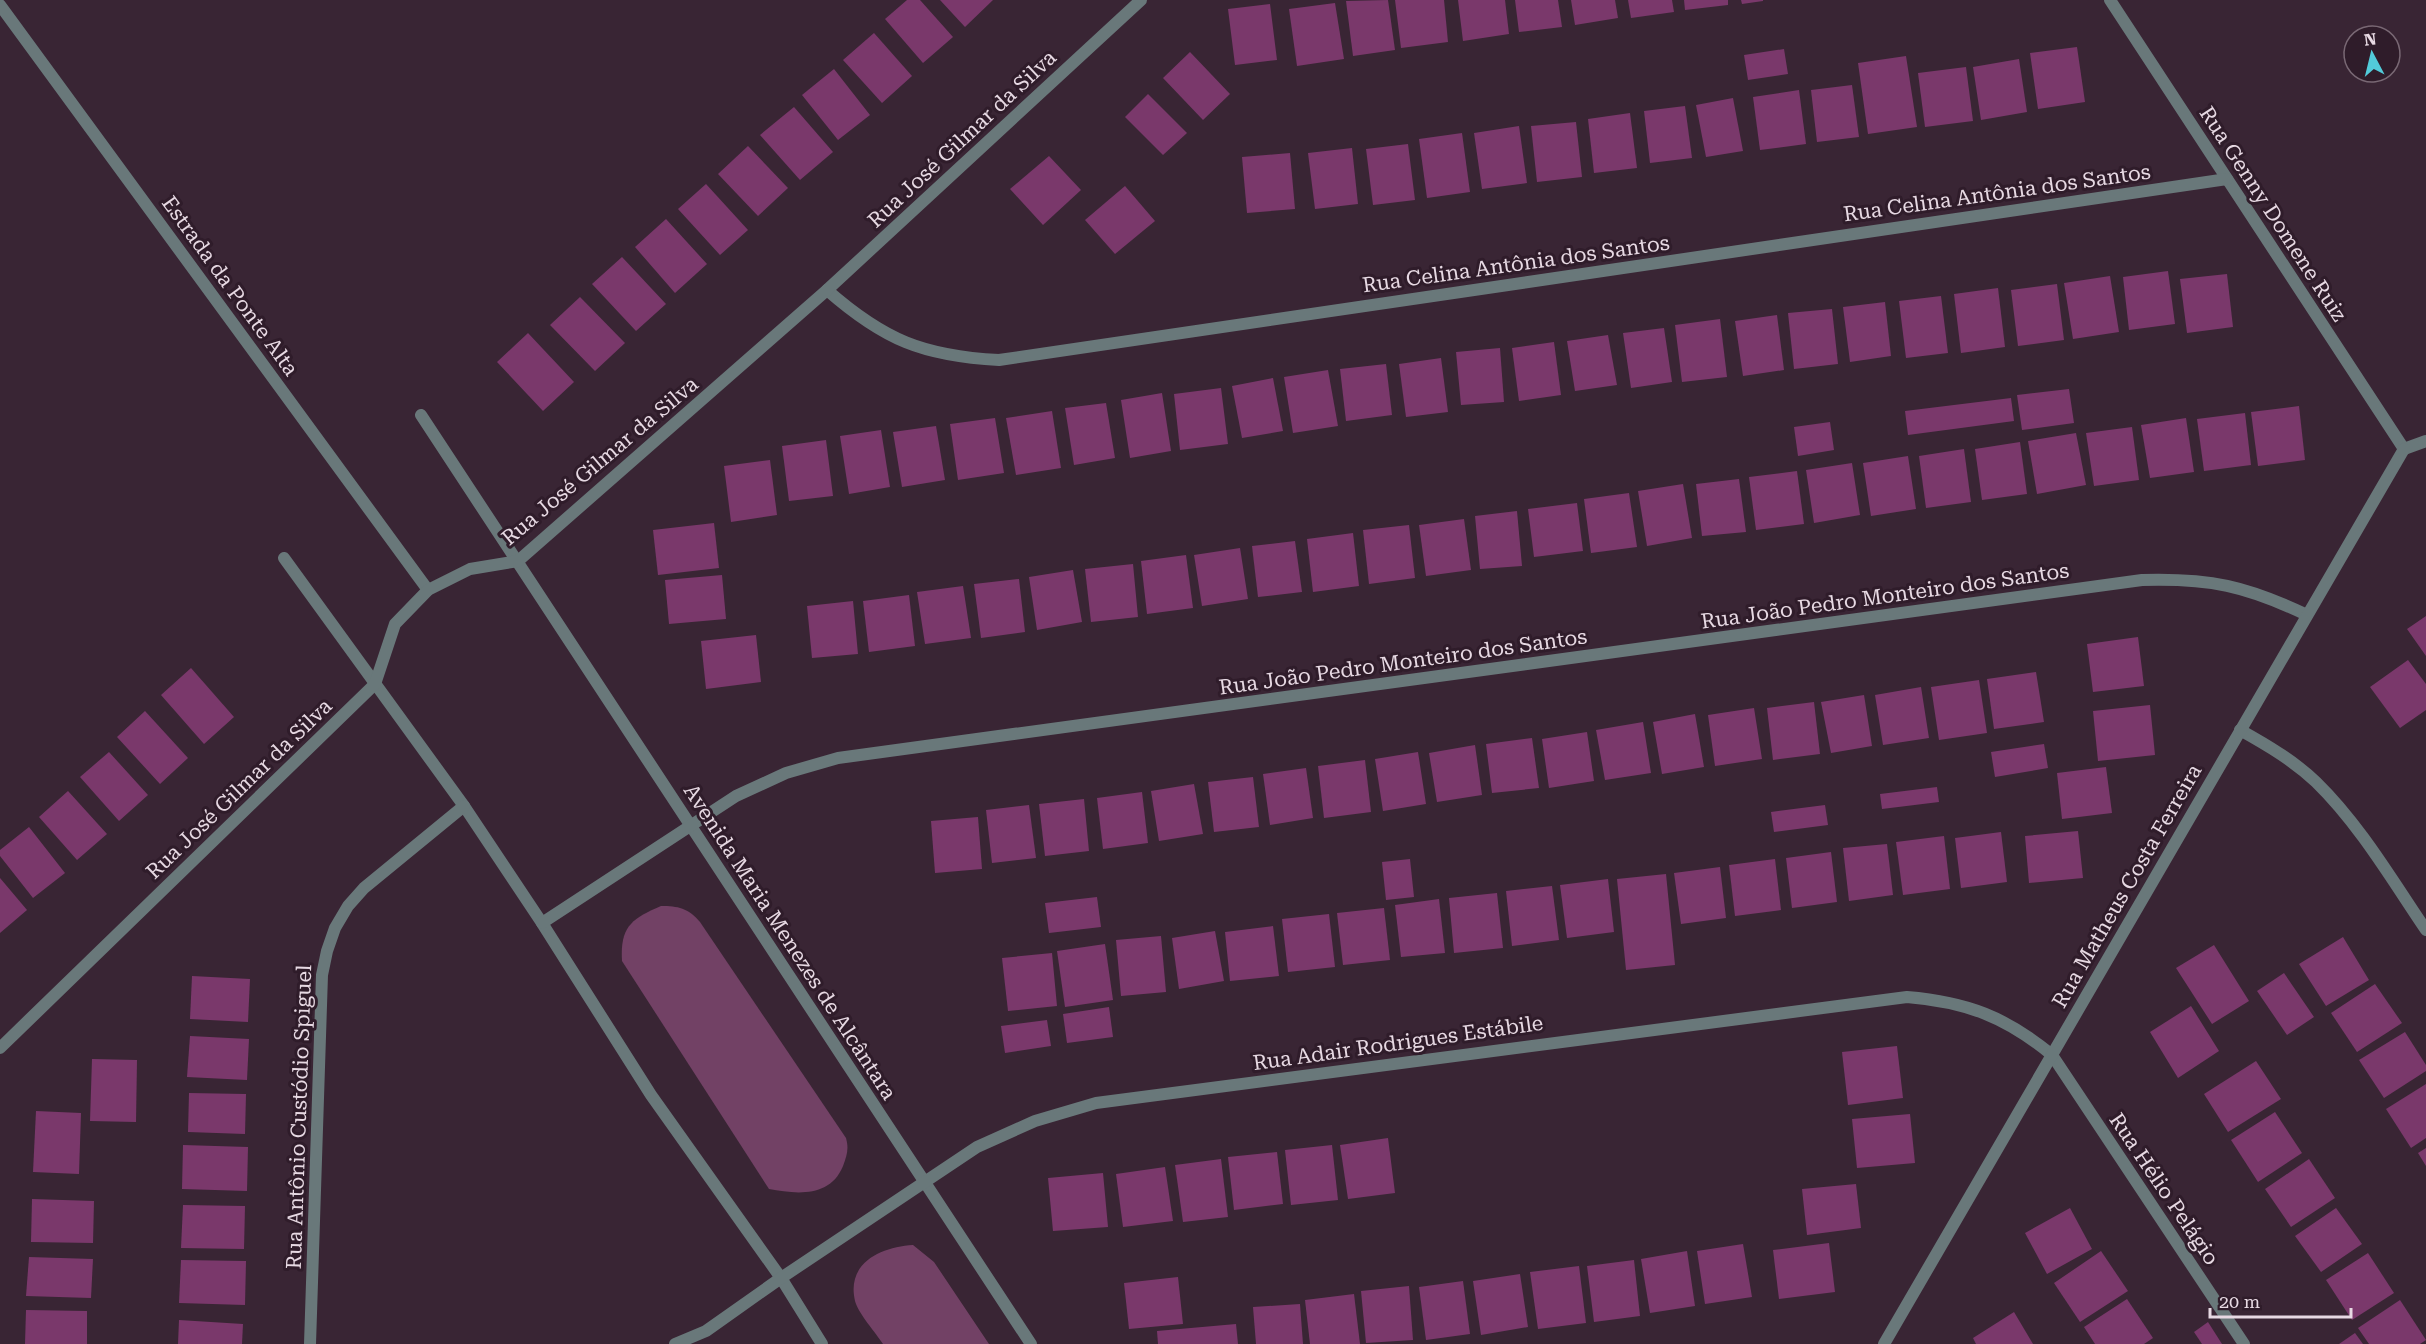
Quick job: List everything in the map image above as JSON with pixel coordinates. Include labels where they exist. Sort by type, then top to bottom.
[{"type":"street","name":"Rua José Gilmar da Silva","points":[[0,1048],[375,684],[395,624],[428,590],[470,568],[518,561],[827,290],[1140,0]]},
{"type":"street","name":"Rua Genny Domene Ruiz","points":[[2110,0],[2404,449]]},
{"type":"street","name":"Estrada da Ponte Alta","points":[[0,5],[428,590]]},
{"type":"street","name":"Rua Celina Antônia dos Santos","points":[[827,290],[856,315],[897,339],[923,350],[960,358],[999,360],[2227,179]]},
{"type":"street","name":"Avenida Maria Menezes de Alcântara","points":[[421,416],[1031,1344]]},
{"type":"street","points":[[2404,449],[2426,441]]},
{"type":"street","name":"Rua Matheus Costa Ferreira","points":[[1884,1344],[2404,449]]},
{"type":"street","points":[[284,558],[464,806],[542,923],[651,1095],[781,1278],[822,1344]]},
{"type":"street","name":"Rua João Pedro Monteiro dos Santos","points":[[542,923],[736,796],[786,773],[838,758],[2131,582],[2185,579],[2228,585],[2269,597],[2307,615]]},
{"type":"street","points":[[2240,730],[2280,753],[2315,781],[2346,814],[2426,930]]},
{"type":"street","name":"Rua Antônio Custódio Spiguel","points":[[310,1344],[322,975],[327,951],[348,906],[364,888],[464,806]]},
{"type":"street","name":"Rua Adair Rodrigues Estábile","points":[[675,1344],[706,1331],[977,1147],[1035,1121],[1096,1103],[1907,997],[1939,999],[1970,1007],[2000,1019],[2027,1035],[2052,1055]]},
{"type":"street","name":"Rua Hélio Pelágio","points":[[2052,1055],[2244,1344]]},
{"type":"shaded area","points":[[661,906],[682,909],[700,922],[846,1138],[847,1149],[843,1166],[830,1184],[821,1189],[801,1192],[769,1189],[622,961],[623,940],[630,926],[642,915]]},
{"type":"shaded area","points":[[913,1245],[934,1262],[989,1344],[883,1344],[863,1317],[855,1301],[856,1276],[869,1259],[879,1253]]},
{"type":"building","points":[[907,0],[920,0],[953,37],[923,63],[885,19]]},
{"type":"building","points":[[940,0],[993,0],[965,27]]},
{"type":"building","points":[[1388,0],[1395,50],[1353,56],[1346,1]]},
{"type":"building","points":[[1395,0],[1444,0],[1448,42],[1401,48]]},
{"type":"building","points":[[1458,0],[1505,0],[1509,34],[1463,41]]},
{"type":"building","points":[[1515,0],[1558,0],[1562,27],[1519,32]]},
{"type":"building","points":[[1571,0],[1615,0],[1618,18],[1575,25]]},
{"type":"building","points":[[1628,0],[1672,0],[1674,12],[1631,18]]},
{"type":"building","points":[[1684,0],[1728,0],[1728,5],[1685,10]]},
{"type":"building","points":[[1741,0],[1763,0],[1763,1],[1742,4]]},
{"type":"building","points":[[1335,3],[1344,59],[1297,66],[1289,9]]},
{"type":"building","points":[[1270,4],[1277,60],[1235,65],[1228,9]]},
{"type":"building","points":[[874,33],[912,76],[882,103],[843,60]]},
{"type":"building","points":[[2077,47],[2085,102],[2038,109],[2030,53]]},
{"type":"building","points":[[1784,49],[1788,74],[1748,80],[1744,55]]},
{"type":"building","points":[[1190,52],[1230,94],[1203,120],[1163,78]]},
{"type":"building","points":[[1906,56],[1917,127],[1868,134],[1858,63]]},
{"type":"building","points":[[2019,59],[2027,112],[1981,120],[1973,67]]},
{"type":"building","points":[[1966,67],[1973,121],[1925,127],[1918,73]]},
{"type":"building","points":[[834,69],[870,115],[838,140],[802,95]]},
{"type":"building","points":[[1852,85],[1859,137],[1817,142],[1811,90]]},
{"type":"building","points":[[1799,90],[1806,144],[1760,150],[1753,97]]},
{"type":"building","points":[[1148,94],[1187,133],[1163,155],[1125,117]]},
{"type":"building","points":[[1733,98],[1743,151],[1706,157],[1696,105]]},
{"type":"building","points":[[1685,106],[1692,158],[1650,163],[1644,111]]},
{"type":"building","points":[[794,107],[833,152],[800,180],[760,135]]},
{"type":"building","points":[[1630,113],[1637,168],[1594,173],[1588,119]]},
{"type":"building","points":[[1576,122],[1582,177],[1537,182],[1531,126]]},
{"type":"building","points":[[1519,126],[1527,183],[1482,189],[1474,133]]},
{"type":"building","points":[[1462,133],[1470,192],[1427,198],[1419,139]]},
{"type":"building","points":[[1408,144],[1415,200],[1373,205],[1366,149]]},
{"type":"building","points":[[748,146],[788,188],[758,216],[718,174]]},
{"type":"building","points":[[1352,148],[1358,204],[1315,209],[1308,153]]},
{"type":"building","points":[[1290,153],[1295,209],[1247,213],[1242,157]]},
{"type":"building","points":[[1049,156],[1081,190],[1043,225],[1010,189]]},
{"type":"building","points":[[706,184],[748,230],[720,255],[678,209]]},
{"type":"building","points":[[1125,186],[1155,221],[1115,254],[1085,220]]},
{"type":"building","points":[[666,219],[707,264],[675,293],[635,247]]},
{"type":"building","points":[[622,257],[666,304],[636,331],[592,284]]},
{"type":"building","points":[[2168,271],[2175,324],[2129,330],[2123,277]]},
{"type":"building","points":[[2227,274],[2233,327],[2187,333],[2180,279]]},
{"type":"building","points":[[2110,276],[2119,332],[2073,339],[2064,283]]},
{"type":"building","points":[[2057,284],[2064,340],[2018,346],[2011,290]]},
{"type":"building","points":[[1998,288],[2005,347],[1961,353],[1954,294]]},
{"type":"building","points":[[1941,296],[1948,353],[1906,358],[1899,301]]},
{"type":"building","points":[[580,297],[625,343],[595,371],[550,325]]},
{"type":"building","points":[[1885,302],[1891,356],[1850,362],[1843,307]]},
{"type":"building","points":[[1832,309],[1838,364],[1794,369],[1788,313]]},
{"type":"building","points":[[1777,315],[1784,370],[1743,376],[1735,321]]},
{"type":"building","points":[[1720,319],[1727,377],[1682,382],[1675,325]]},
{"type":"building","points":[[1664,328],[1672,382],[1631,388],[1623,333]]},
{"type":"building","points":[[528,333],[574,382],[543,411],[497,362]]},
{"type":"building","points":[[1608,335],[1617,385],[1575,391],[1567,341]]},
{"type":"building","points":[[1554,342],[1561,395],[1519,401],[1512,348]]},
{"type":"building","points":[[1500,348],[1504,402],[1461,405],[1456,352]]},
{"type":"building","points":[[1441,358],[1448,412],[1406,417],[1399,364]]},
{"type":"building","points":[[1386,364],[1392,415],[1346,421],[1340,369]]},
{"type":"building","points":[[1328,370],[1338,426],[1293,433],[1284,377]]},
{"type":"building","points":[[1273,378],[1283,431],[1242,438],[1232,386]]},
{"type":"building","points":[[1221,388],[1228,444],[1180,450],[1174,394]]},
{"type":"building","points":[[2069,389],[2074,423],[2022,430],[2017,395]]},
{"type":"building","points":[[1162,393],[1171,451],[1130,458],[1121,400]]},
{"type":"building","points":[[2011,398],[2014,421],[1908,435],[1905,411]]},
{"type":"building","points":[[1106,403],[1115,458],[1074,465],[1065,408]]},
{"type":"building","points":[[2299,406],[2305,460],[2258,466],[2251,412]]},
{"type":"building","points":[[1052,411],[1061,468],[1016,475],[1006,418]]},
{"type":"building","points":[[2245,413],[2251,465],[2204,471],[2197,419]]},
{"type":"building","points":[[995,418],[1004,473],[958,480],[950,424]]},
{"type":"building","points":[[2186,418],[2194,472],[2150,478],[2141,425]]},
{"type":"building","points":[[1830,422],[1834,450],[1798,456],[1794,427]]},
{"type":"building","points":[[936,426],[945,480],[902,487],[893,432]]},
{"type":"building","points":[[2132,427],[2139,480],[2094,486],[2086,433]]},
{"type":"building","points":[[881,430],[890,487],[849,494],[840,436]]},
{"type":"building","points":[[2076,433],[2086,485],[2037,494],[2028,441]]},
{"type":"building","points":[[826,440],[833,496],[789,501],[782,446]]},
{"type":"building","points":[[2020,442],[2027,494],[1982,500],[1975,449]]},
{"type":"building","points":[[1964,449],[1971,502],[1926,508],[1919,456]]},
{"type":"building","points":[[1908,456],[1916,509],[1871,516],[1863,463]]},
{"type":"building","points":[[770,460],[777,515],[731,522],[724,466]]},
{"type":"building","points":[[1852,463],[1860,515],[1814,523],[1806,470]]},
{"type":"building","points":[[1797,471],[1804,524],[1756,530],[1749,477]]},
{"type":"building","points":[[1739,479],[1746,532],[1702,536],[1696,484]]},
{"type":"building","points":[[1683,484],[1692,538],[1647,546],[1638,491]]},
{"type":"building","points":[[1629,493],[1637,547],[1591,553],[1584,499]]},
{"type":"building","points":[[1577,503],[1583,551],[1534,557],[1528,509]]},
{"type":"building","points":[[1517,511],[1522,566],[1480,569],[1475,516]]},
{"type":"building","points":[[1464,519],[1471,570],[1426,576],[1419,525]]},
{"type":"building","points":[[714,523],[719,568],[658,575],[653,530]]},
{"type":"building","points":[[1409,525],[1415,578],[1369,584],[1363,530]]},
{"type":"building","points":[[1353,533],[1359,586],[1313,592],[1307,539]]},
{"type":"building","points":[[1295,541],[1302,592],[1258,597],[1252,546]]},
{"type":"building","points":[[1240,548],[1248,599],[1202,606],[1194,555]]},
{"type":"building","points":[[1186,555],[1193,608],[1147,614],[1141,561]]},
{"type":"building","points":[[1133,564],[1138,617],[1091,622],[1085,569]]},
{"type":"building","points":[[1073,570],[1082,622],[1037,630],[1029,577]]},
{"type":"building","points":[[722,575],[726,619],[669,624],[665,580]]},
{"type":"building","points":[[1019,579],[1025,632],[981,638],[974,584]]},
{"type":"building","points":[[963,586],[971,638],[925,644],[917,592]]},
{"type":"building","points":[[909,595],[915,646],[869,652],[863,601]]},
{"type":"building","points":[[853,601],[858,654],[812,658],[807,606]]},
{"type":"building","points":[[2426,616],[2426,656],[2407,629]]},
{"type":"building","points":[[756,635],[761,682],[706,689],[701,641]]},
{"type":"building","points":[[2138,637],[2144,686],[2093,692],[2087,644]]},
{"type":"building","points":[[2408,660],[2426,684],[2426,710],[2400,728],[2370,687]]},
{"type":"building","points":[[191,668],[234,717],[204,744],[161,695]]},
{"type":"building","points":[[2036,672],[2044,722],[1994,729],[1987,679]]},
{"type":"building","points":[[1979,680],[1987,733],[1939,740],[1931,687]]},
{"type":"building","points":[[1921,687],[1929,738],[1883,745],[1875,695]]},
{"type":"building","points":[[1864,695],[1872,746],[1831,753],[1821,702]]},
{"type":"building","points":[[1814,702],[1820,754],[1773,760],[1767,708]]},
{"type":"building","points":[[2150,705],[2155,755],[2098,761],[2093,711]]},
{"type":"building","points":[[1754,708],[1762,759],[1715,766],[1708,715]]},
{"type":"building","points":[[145,711],[188,758],[160,784],[117,737]]},
{"type":"building","points":[[1695,714],[1704,767],[1662,774],[1653,722]]},
{"type":"building","points":[[1643,722],[1651,773],[1605,780],[1596,730]]},
{"type":"building","points":[[1587,732],[1594,781],[1549,788],[1542,739]]},
{"type":"building","points":[[1532,738],[1539,788],[1492,793],[1486,744]]},
{"type":"building","points":[[2044,744],[2048,768],[1995,777],[1991,752]]},
{"type":"building","points":[[1475,745],[1482,795],[1437,802],[1429,753]]},
{"type":"building","points":[[109,752],[148,795],[119,821],[80,777]]},
{"type":"building","points":[[1418,752],[1426,804],[1383,811],[1375,759]]},
{"type":"building","points":[[1365,760],[1371,812],[1324,818],[1318,766]]},
{"type":"building","points":[[2106,767],[2112,813],[2062,819],[2057,773]]},
{"type":"building","points":[[1306,768],[1313,818],[1270,825],[1263,774]]},
{"type":"building","points":[[1253,777],[1259,827],[1214,832],[1208,782]]},
{"type":"building","points":[[1194,784],[1203,834],[1159,841],[1151,791]]},
{"type":"building","points":[[1937,787],[1939,802],[1882,809],[1880,794]]},
{"type":"building","points":[[68,791],[107,834],[77,860],[39,817]]},
{"type":"building","points":[[1142,792],[1148,843],[1103,849],[1097,798]]},
{"type":"building","points":[[1084,799],[1089,851],[1045,856],[1039,804]]},
{"type":"building","points":[[1029,805],[1036,858],[992,863],[986,810]]},
{"type":"building","points":[[1825,805],[1828,825],[1774,832],[1771,812]]},
{"type":"building","points":[[978,817],[982,869],[935,873],[931,821]]},
{"type":"building","points":[[29,827],[65,873],[33,898],[0,856],[0,850]]},
{"type":"building","points":[[2078,831],[2083,878],[2029,883],[2025,836]]},
{"type":"building","points":[[2001,832],[2007,882],[1961,888],[1955,838]]},
{"type":"building","points":[[1944,836],[1950,889],[1903,895],[1896,842]]},
{"type":"building","points":[[1887,844],[1893,895],[1849,901],[1843,848]]},
{"type":"building","points":[[1831,852],[1837,902],[1792,908],[1786,858]]},
{"type":"building","points":[[1410,859],[1414,897],[1386,900],[1382,862]]},
{"type":"building","points":[[1775,859],[1781,910],[1735,916],[1729,865]]},
{"type":"building","points":[[1720,867],[1726,918],[1681,924],[1674,873]]},
{"type":"building","points":[[1666,874],[1675,965],[1626,970],[1617,879]]},
{"type":"building","points":[[0,878],[27,910],[0,933]]},
{"type":"building","points":[[1608,879],[1614,932],[1567,938],[1560,885]]},
{"type":"building","points":[[1552,886],[1559,940],[1512,946],[1506,891]]},
{"type":"building","points":[[1497,893],[1503,948],[1454,953],[1449,898]]},
{"type":"building","points":[[1097,897],[1101,927],[1049,933],[1045,903]]},
{"type":"building","points":[[1439,899],[1445,953],[1401,957],[1395,905]]},
{"type":"building","points":[[1384,908],[1390,960],[1343,965],[1337,913]]},
{"type":"building","points":[[1329,914],[1335,967],[1288,972],[1282,919]]},
{"type":"building","points":[[1273,926],[1279,976],[1230,981],[1225,932]]},
{"type":"building","points":[[1215,931],[1224,981],[1179,989],[1172,938]]},
{"type":"building","points":[[1161,936],[1166,992],[1121,996],[1116,940]]},
{"type":"building","points":[[2343,937],[2369,980],[2326,1006],[2299,964]]},
{"type":"building","points":[[1105,944],[1113,1000],[1065,1007],[1057,951]]},
{"type":"building","points":[[2214,945],[2249,1001],[2212,1024],[2176,968]]},
{"type":"building","points":[[1052,953],[1057,1006],[1008,1011],[1002,958]]},
{"type":"building","points":[[2284,973],[2314,1017],[2287,1035],[2257,991]]},
{"type":"building","points":[[192,976],[250,979],[248,1022],[190,1019]]},
{"type":"building","points":[[2375,984],[2402,1023],[2357,1052],[2331,1013]]},
{"type":"building","points":[[2191,1006],[2219,1051],[2178,1078],[2150,1032]]},
{"type":"building","points":[[1109,1007],[1113,1037],[1067,1043],[1063,1014]]},
{"type":"building","points":[[1047,1020],[1051,1046],[1005,1053],[1001,1026]]},
{"type":"building","points":[[2405,1032],[2426,1065],[2426,1071],[2384,1098],[2359,1060]]},
{"type":"building","points":[[190,1036],[249,1039],[247,1080],[187,1077]]},
{"type":"building","points":[[1897,1046],[1903,1098],[1848,1105],[1842,1052]]},
{"type":"building","points":[[92,1059],[137,1060],[136,1122],[90,1121]]},
{"type":"building","points":[[2256,1061],[2281,1099],[2228,1132],[2204,1094]]},
{"type":"building","points":[[2426,1084],[2426,1138],[2411,1148],[2386,1109]]},
{"type":"building","points":[[189,1093],[246,1094],[245,1134],[188,1132]]},
{"type":"building","points":[[36,1111],[81,1113],[79,1174],[33,1172]]},
{"type":"building","points":[[2275,1112],[2302,1153],[2258,1182],[2231,1140]]},
{"type":"building","points":[[1910,1114],[1915,1163],[1857,1168],[1852,1119]]},
{"type":"building","points":[[1388,1138],[1395,1193],[1348,1199],[1340,1145]]},
{"type":"building","points":[[183,1145],[248,1147],[247,1191],[182,1189]]},
{"type":"building","points":[[1332,1145],[1338,1200],[1291,1205],[1285,1150]]},
{"type":"building","points":[[2426,1148],[2426,1166],[2418,1153]]},
{"type":"building","points":[[1277,1152],[1283,1204],[1234,1210],[1228,1157]]},
{"type":"building","points":[[1221,1159],[1228,1217],[1183,1222],[1175,1165]]},
{"type":"building","points":[[2309,1159],[2335,1198],[2291,1227],[2265,1189]]},
{"type":"building","points":[[1165,1167],[1173,1221],[1123,1227],[1116,1174]]},
{"type":"building","points":[[1103,1173],[1108,1227],[1053,1231],[1048,1178]]},
{"type":"building","points":[[1856,1184],[1861,1228],[1807,1235],[1802,1189]]},
{"type":"building","points":[[32,1199],[94,1201],[93,1243],[31,1242]]},
{"type":"building","points":[[183,1205],[245,1206],[244,1249],[181,1248]]},
{"type":"building","points":[[2070,1208],[2092,1249],[2047,1274],[2025,1233]]},
{"type":"building","points":[[2336,1208],[2362,1244],[2321,1272],[2295,1236]]},
{"type":"building","points":[[1829,1243],[1835,1292],[1779,1299],[1773,1250]]},
{"type":"building","points":[[1743,1244],[1752,1297],[1705,1304],[1697,1251]]},
{"type":"building","points":[[1687,1251],[1695,1306],[1650,1313],[1641,1259]]},
{"type":"building","points":[[2101,1251],[2128,1291],[2080,1322],[2054,1283]]},
{"type":"building","points":[[2368,1253],[2394,1293],[2352,1320],[2326,1280]]},
{"type":"building","points":[[29,1257],[93,1259],[91,1298],[26,1296]]},
{"type":"building","points":[[181,1260],[246,1261],[245,1305],[179,1303]]},
{"type":"building","points":[[1634,1260],[1640,1316],[1594,1322],[1587,1266]]},
{"type":"building","points":[[1579,1266],[1586,1323],[1538,1329],[1530,1272]]},
{"type":"building","points":[[1520,1274],[1528,1327],[1481,1335],[1473,1281]]},
{"type":"building","points":[[1178,1277],[1183,1324],[1129,1329],[1124,1283]]},
{"type":"building","points":[[1463,1281],[1470,1334],[1426,1340],[1419,1287]]},
{"type":"building","points":[[1409,1286],[1413,1340],[1366,1343],[1361,1291]]},
{"type":"building","points":[[1354,1294],[1360,1344],[1310,1344],[1305,1300]]},
{"type":"building","points":[[2127,1299],[2153,1338],[2144,1344],[2095,1344],[2084,1327]]},
{"type":"building","points":[[2400,1300],[2426,1340],[2420,1344],[2369,1344],[2358,1328]]},
{"type":"building","points":[[1300,1304],[1303,1344],[1256,1344],[1253,1307]]},
{"type":"building","points":[[26,1310],[87,1311],[87,1344],[25,1344]]},
{"type":"building","points":[[2014,1312],[2033,1344],[1976,1344],[1973,1338]]},
{"type":"building","points":[[179,1320],[243,1324],[242,1344],[178,1344]]},
{"type":"building","points":[[2208,1322],[2222,1344],[2202,1344],[2194,1332]]},
{"type":"building","points":[[1236,1324],[1238,1344],[1158,1344],[1157,1331]]},
{"type":"building","points":[[2355,1333],[2363,1344],[2339,1344]]}]
